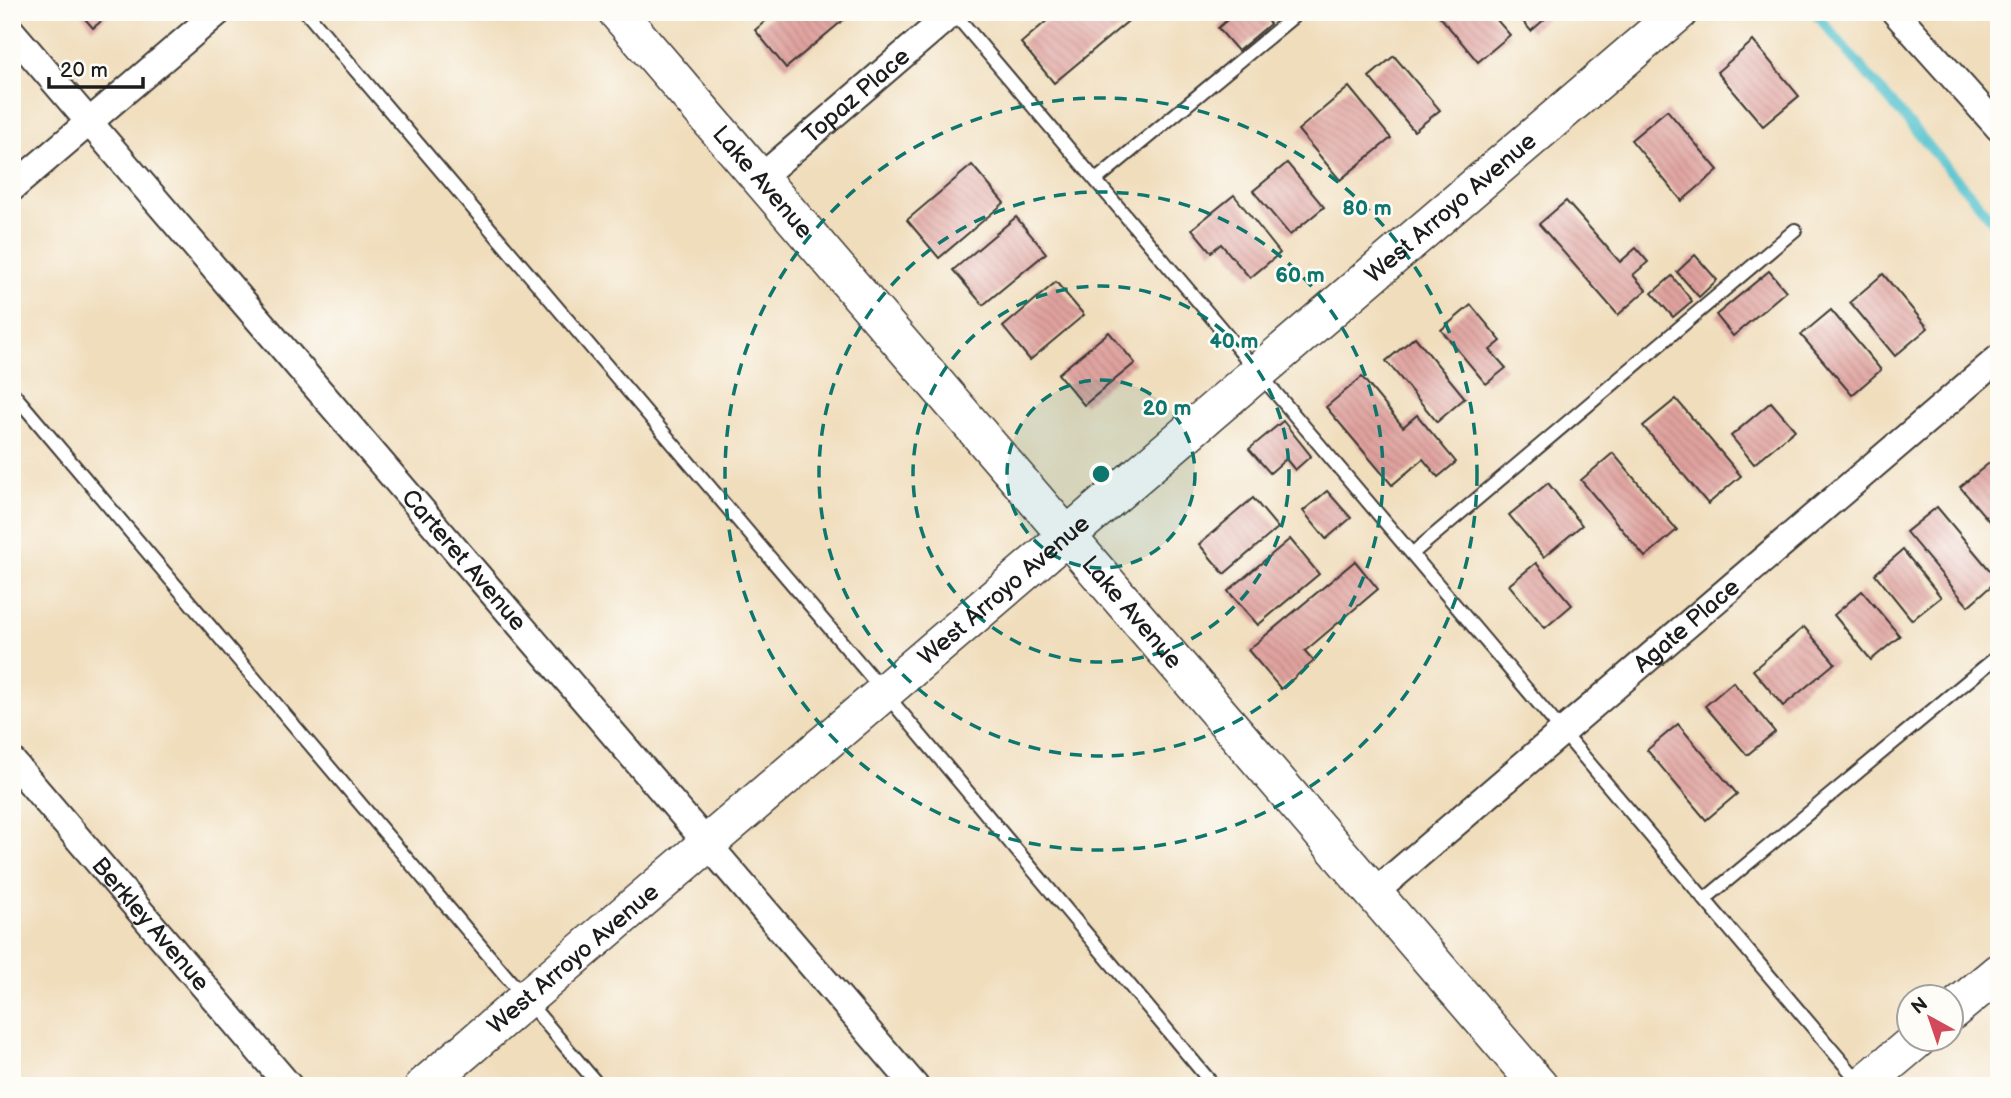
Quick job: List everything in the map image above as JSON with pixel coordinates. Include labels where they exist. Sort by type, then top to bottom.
[{"type":"street","points":[[12,188],[218,12]]},
{"type":"street","name":"Lake Avenue","points":[[617,12],[1539,1086]]},
{"type":"street","name":"Topaz Place","points":[[759,179],[953,12]]},
{"type":"street","name":"West Arroyo Avenue","points":[[424,1086],[1679,12]]},
{"type":"street","points":[[1895,12],[1999,128]]},
{"type":"street","name":"Carteret Avenue","points":[[12,32],[915,1086]]},
{"type":"street","name":"Agate Place","points":[[1374,892],[1999,358]]},
{"type":"street","name":"Berkley Avenue","points":[[12,761],[289,1086]]},
{"type":"street","points":[[1966,999],[1999,972]]},
{"type":"street","points":[[1863,1086],[1903,1052]]},
{"type":"lane","points":[[306,12],[884,692],[1214,1086]]},
{"type":"lane","points":[[953,12],[1260,370],[1562,732],[1863,1086]]},
{"type":"lane","points":[[1096,180],[1299,12]]},
{"type":"lane","points":[[1413,554],[1795,230]]},
{"type":"lane","points":[[12,392],[599,1086]]},
{"type":"lane","points":[[1705,899],[1999,654]]},
{"type":"building","points":[[79,12],[112,12],[93,28]]},
{"type":"building","points":[[776,12],[845,12],[848,16],[786,68],[755,30]]},
{"type":"building","points":[[1057,12],[1139,12],[1054,83],[1021,43]]},
{"type":"building","points":[[1236,12],[1260,12],[1270,24],[1238,51],[1218,28]]},
{"type":"building","points":[[1436,12],[1490,12],[1510,35],[1478,62]]},
{"type":"building","points":[[1515,12],[1553,12],[1531,31]]},
{"type":"building","points":[[1753,41],[1799,96],[1763,126],[1717,72]]},
{"type":"building","points":[[1394,56],[1440,110],[1414,131],[1369,77]]},
{"type":"building","points":[[1349,87],[1391,138],[1340,180],[1298,130]]},
{"type":"building","points":[[1667,110],[1718,170],[1682,201],[1631,140]]},
{"type":"building","points":[[1287,163],[1324,207],[1290,235],[1253,191]]},
{"type":"building","points":[[972,165],[1004,203],[939,258],[907,220]]},
{"type":"building","points":[[1234,195],[1280,253],[1250,278],[1221,244],[1211,252],[1192,229]]},
{"type":"building","points":[[1566,201],[1620,262],[1636,248],[1648,262],[1633,275],[1646,290],[1618,315],[1539,224]]},
{"type":"building","points":[[1016,217],[1046,253],[983,305],[953,270]]},
{"type":"building","points":[[1695,255],[1717,280],[1699,297],[1677,272]]},
{"type":"building","points":[[1769,271],[1786,291],[1733,336],[1716,315]]},
{"type":"building","points":[[1883,274],[1928,328],[1895,356],[1850,302]]},
{"type":"building","points":[[1672,276],[1692,301],[1673,317],[1652,293]]},
{"type":"building","points":[[1056,282],[1084,315],[1030,360],[1003,327]]},
{"type":"building","points":[[1471,305],[1501,341],[1490,350],[1506,368],[1486,384],[1441,330]]},
{"type":"building","points":[[1831,310],[1881,370],[1852,395],[1801,335]]},
{"type":"building","points":[[1109,332],[1135,363],[1084,405],[1058,374]]},
{"type":"building","points":[[1415,337],[1465,398],[1437,422],[1386,361]]},
{"type":"building","points":[[1362,377],[1403,427],[1417,415],[1456,462],[1438,477],[1423,459],[1392,485],[1326,407]]},
{"type":"building","points":[[1676,399],[1741,476],[1708,504],[1643,426]]},
{"type":"building","points":[[1771,402],[1795,430],[1754,464],[1731,436]]},
{"type":"building","points":[[1283,421],[1311,456],[1295,470],[1286,459],[1270,473],[1249,449]]},
{"type":"building","points":[[1613,453],[1677,530],[1645,557],[1581,480]]},
{"type":"building","points":[[1994,459],[1999,464],[1999,533],[1960,487]]},
{"type":"building","points":[[1548,483],[1582,525],[1544,557],[1509,515]]},
{"type":"building","points":[[1327,491],[1351,518],[1326,539],[1303,511]]},
{"type":"building","points":[[1253,498],[1278,528],[1224,574],[1199,544]]},
{"type":"building","points":[[1937,507],[1998,580],[1968,606],[1906,532]]},
{"type":"building","points":[[1290,539],[1319,574],[1258,625],[1228,591]]},
{"type":"building","points":[[1903,550],[1941,597],[1912,620],[1875,574]]},
{"type":"building","points":[[1355,561],[1378,589],[1305,651],[1314,661],[1281,689],[1248,650]]},
{"type":"building","points":[[1536,563],[1572,605],[1545,628],[1509,585]]},
{"type":"building","points":[[1862,591],[1900,636],[1871,660],[1834,615]]},
{"type":"building","points":[[1804,627],[1835,663],[1783,706],[1753,670]]},
{"type":"building","points":[[1733,682],[1775,732],[1747,755],[1705,706]]},
{"type":"building","points":[[1678,724],[1737,794],[1706,820],[1647,750]]},
{"type":"waterway","points":[[1814,12],[1999,228]]}]
